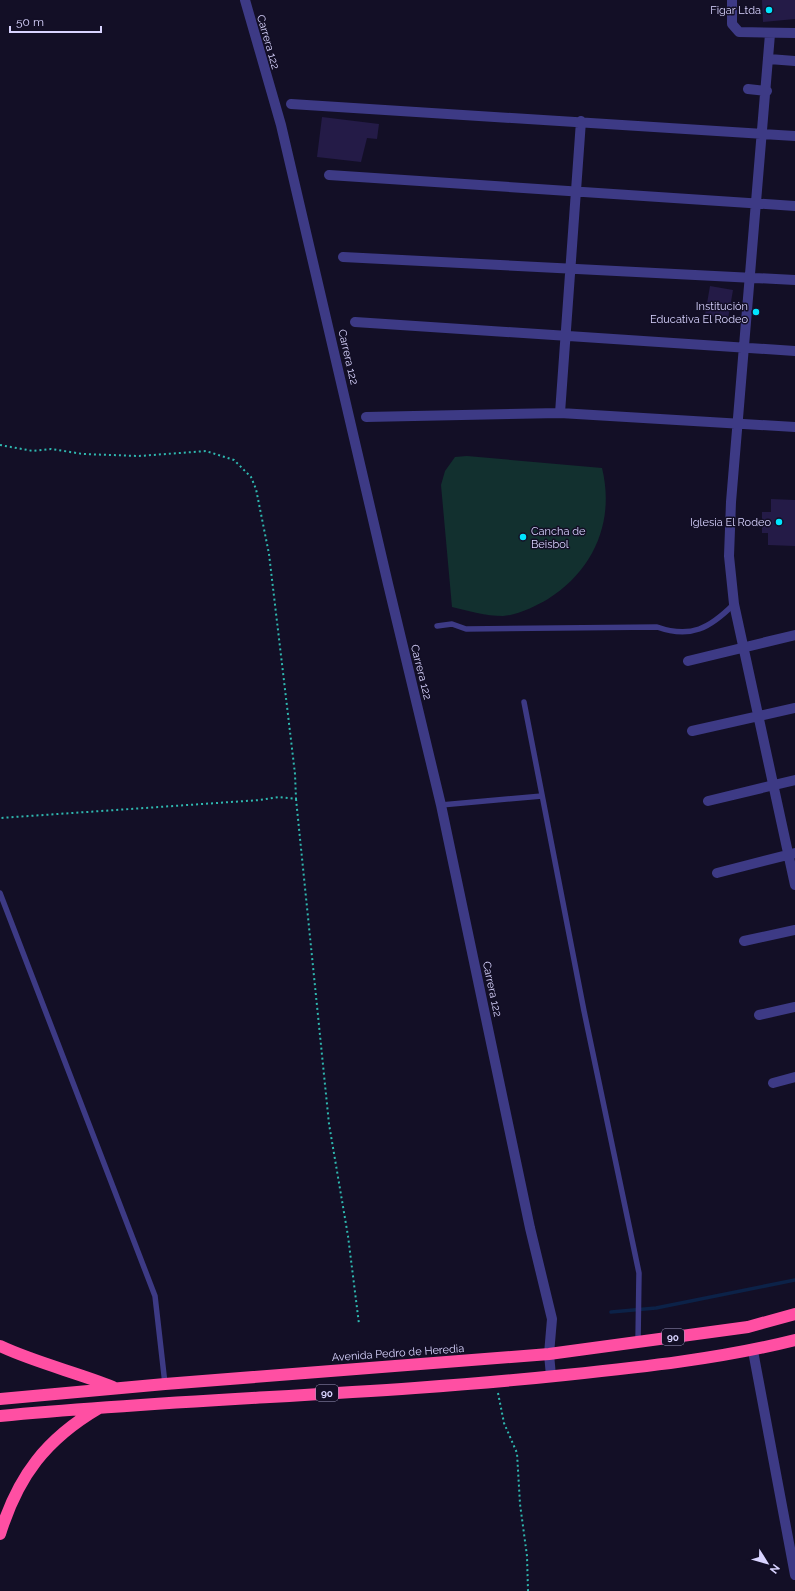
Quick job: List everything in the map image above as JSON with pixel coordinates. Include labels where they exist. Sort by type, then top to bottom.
[{"type":"highway","name":"Avenida Pedro de Heredia","points":[[0,1399],[116,1388],[549,1354],[748,1327],[795,1314]]},
{"type":"highway","name":"90","points":[[0,1416],[102,1406],[496,1383],[677,1363],[753,1351],[795,1340]]},
{"type":"highway","points":[[0,1346],[33,1360],[78,1373],[116,1388]]},
{"type":"highway","points":[[0,1534],[7,1512],[28,1470],[68,1429],[102,1406]]},
{"type":"street","name":"Carrera 122","points":[[245,0],[280,125],[441,805],[530,1228],[552,1319],[549,1354],[551,1376]]},
{"type":"street","points":[[732,0],[730,18],[734,28],[744,33],[795,33]]},
{"type":"street","points":[[770,34],[770,59],[731,502],[729,556],[734,604],[742,648],[773,786],[792,854],[795,885]]},
{"type":"street","points":[[770,59],[795,61]]},
{"type":"street","points":[[748,89],[766,92]]},
{"type":"street","points":[[291,104],[581,121],[795,136]]},
{"type":"street","points":[[560,413],[581,121]]},
{"type":"street","points":[[329,175],[795,206]]},
{"type":"street","points":[[344,257],[795,280]]},
{"type":"street","points":[[355,322],[795,351]]},
{"type":"street","points":[[366,417],[560,413],[795,427]]},
{"type":"street","points":[[688,661],[795,635]]},
{"type":"street","points":[[692,731],[795,708]]},
{"type":"street","points":[[708,801],[795,780]]},
{"type":"street","points":[[717,873],[792,854]]},
{"type":"street","points":[[744,941],[795,930]]},
{"type":"street","points":[[759,1015],[795,1007]]},
{"type":"street","points":[[772,1082],[795,1077]]},
{"type":"street","points":[[753,1351],[795,1575]]},
{"type":"lane","points":[[438,626],[452,624],[466,629],[657,627],[673,632],[692,632],[705,627],[720,618],[734,604]]},
{"type":"lane","points":[[524,702],[584,1011],[639,1273],[638,1342]]},
{"type":"lane","points":[[441,805],[542,796]]},
{"type":"lane","points":[[0,893],[155,1296],[165,1384]]},
{"type":"path","points":[[0,445],[33,451],[51,449],[83,454],[139,456],[206,451],[234,460],[251,477],[256,489],[269,554],[295,774],[296,799],[329,1124],[348,1236],[359,1324]]},
{"type":"path","points":[[0,818],[260,800],[279,797],[296,799]]},
{"type":"path","points":[[496,1383],[504,1423],[517,1453],[520,1504],[527,1556],[528,1591]]},
{"type":"green space","name":"Cancha de Beisbol","points":[[467,456],[602,468],[606,507],[603,525],[589,559],[578,574],[564,587],[548,599],[521,612],[497,616],[452,607],[441,485],[445,471],[455,457]]},
{"type":"building","points":[[762,0],[795,0],[795,19],[763,22]]},
{"type":"building","points":[[322,117],[379,124],[377,139],[367,138],[361,162],[317,157]]},
{"type":"building","points":[[710,286],[733,290],[728,319],[705,315]]},
{"type":"building","name":"Iglesia El Rodeo","points":[[771,499],[795,500],[795,546],[768,545],[768,533],[762,533],[762,512],[771,512]]},
{"type":"waterway","points":[[611,1312],[656,1308],[795,1280]]},
{"type":"place","name":"Figar Ltda","points":[[769,10]]},
{"type":"place","name":"Institución Educativa El Rodeo","points":[[756,312]]},
{"type":"place","name":"Iglesia El Rodeo","points":[[779,522]]},
{"type":"place","name":"Cancha de Beisbol","points":[[523,537]]}]
